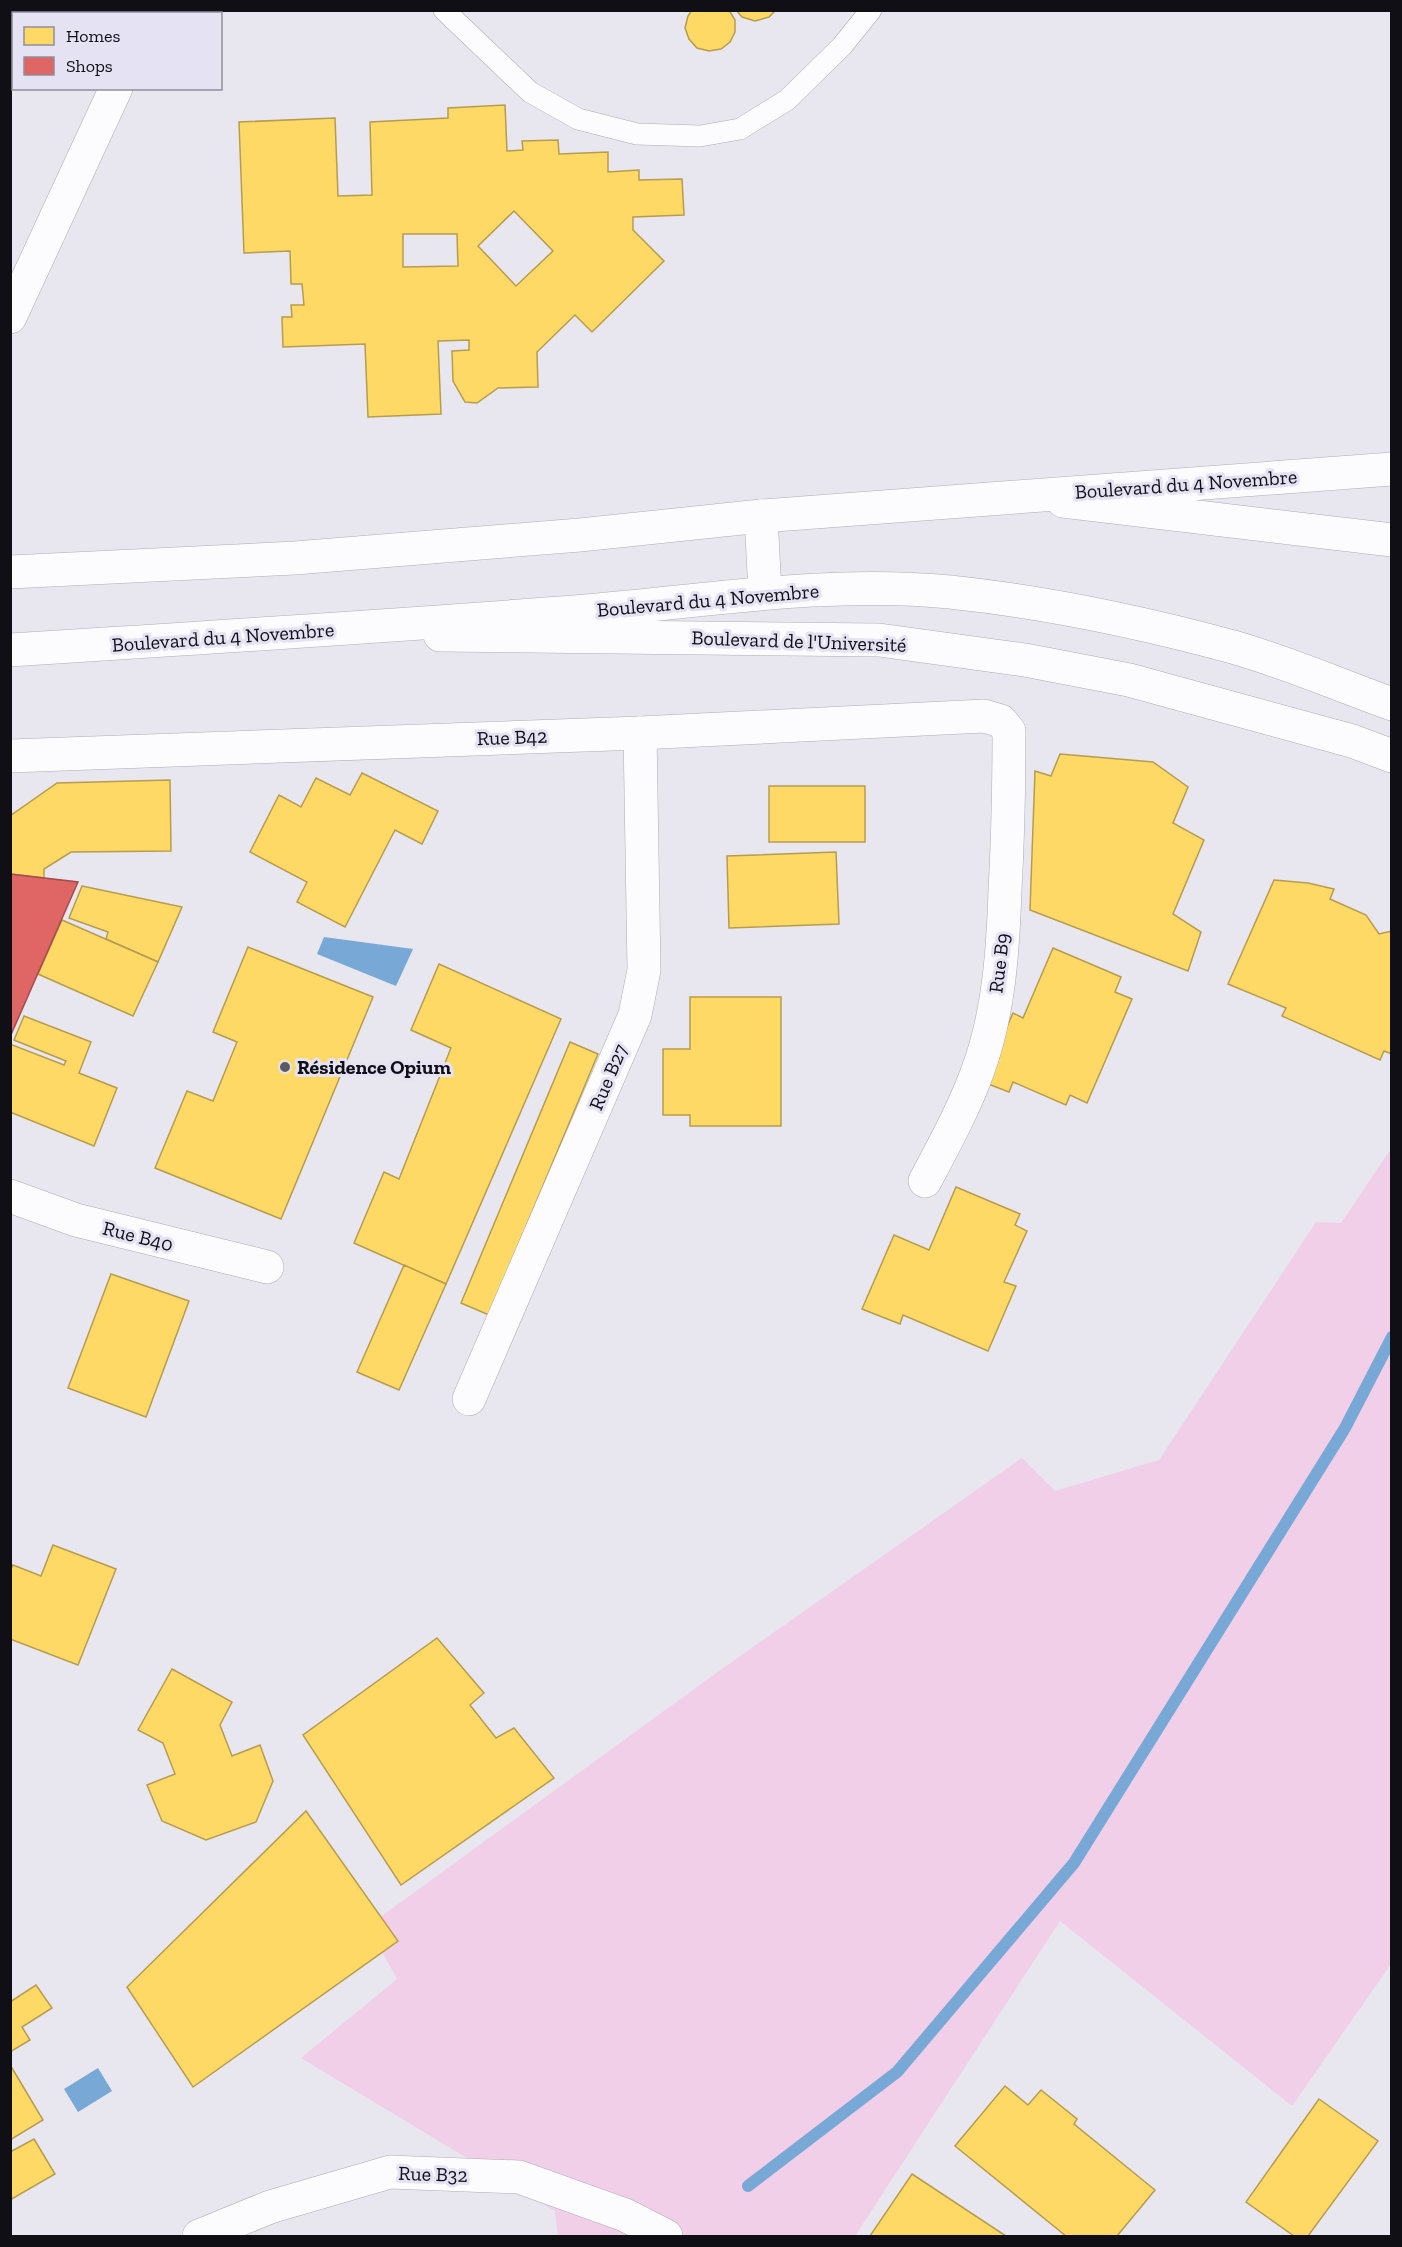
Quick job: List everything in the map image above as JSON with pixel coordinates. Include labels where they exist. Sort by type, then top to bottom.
[{"type":"main road","points":[[10,317],[115,90]]},
{"type":"main road","name":"Boulevard du 4 Novembre","points":[[10,572],[295,558],[580,535],[760,516],[1392,469]]},
{"type":"main road","points":[[1018,496],[1392,540]]},
{"type":"main road","points":[[760,516],[765,593]]},
{"type":"main road","name":"Boulevard du 4 Novembre","points":[[10,650],[300,633],[590,610],[765,593],[856,588],[948,592],[1141,624],[1235,648],[1392,704]]},
{"type":"main road","name":"Boulevard de l'Université","points":[[300,633],[855,640],[900,643],[1025,660],[1129,680],[1352,741],[1392,756]]},
{"type":"main road","name":"Rue B42","points":[[10,756],[640,733],[984,716],[1000,721],[1009,731]]},
{"type":"main road","name":"Rue B9","points":[[925,1181],[956,1122],[978,1070],[992,1020],[1003,942],[1009,814],[1009,731]]},
{"type":"main road","name":"Rue B27","points":[[469,1399],[635,1015],[644,970],[640,733]]},
{"type":"main road","name":"Rue B40","points":[[10,1196],[76,1220],[267,1267]]},
{"type":"main road","name":"Rue B32","points":[[199,2236],[270,2207],[390,2172],[519,2177],[625,2215],[666,2236]]},
{"type":"lane","points":[[444,10],[530,92],[578,119],[637,134],[700,136],[740,129],[787,100],[842,46],[871,10]]},
{"type":"shaded area","points":[[1391,1149],[1391,1964],[1292,2106],[1060,1921],[855,2236],[558,2236],[555,2211],[301,2058],[397,1979],[368,1926],[726,1666],[1022,1458],[1055,1491],[1159,1460],[1316,1222],[1341,1223]]},
{"type":"water","points":[[324,937],[413,949],[396,986],[317,954]]},
{"type":"water","points":[[98,2068],[112,2091],[78,2112],[64,2089]]},
{"type":"building: Homes","points":[[692,10],[729,10],[735,20],[735,32],[730,42],[721,49],[709,51],[697,48],[689,39],[685,28]]},
{"type":"building: Homes","points":[[736,10],[776,10],[769,17],[755,21],[742,17]]},
{"type":"building: Homes","points":[[505,105],[507,151],[523,150],[522,141],[558,140],[559,154],[608,152],[608,172],[639,170],[639,180],[682,179],[684,215],[633,217],[633,230],[664,261],[592,332],[575,315],[537,352],[538,387],[498,388],[477,403],[465,402],[453,381],[452,351],[469,350],[469,340],[438,341],[441,414],[368,417],[365,344],[283,347],[282,317],[292,317],[291,305],[304,305],[302,284],[291,284],[290,251],[244,253],[239,122],[335,118],[338,196],[372,195],[370,122],[448,118],[448,108]],"holes":[[[514,211],[553,251],[516,286],[478,246]],[[403,234],[457,234],[458,266],[403,267]]]},
{"type":"building: Homes","points":[[1060,754],[1153,762],[1188,787],[1173,823],[1204,840],[1173,914],[1201,932],[1188,971],[1030,910],[1035,771],[1051,776]]},
{"type":"building: Homes","points":[[362,773],[438,811],[422,844],[395,830],[345,927],[297,902],[307,882],[250,852],[279,795],[301,807],[316,778],[350,795]]},
{"type":"building: Homes","points":[[170,780],[171,851],[71,852],[44,869],[44,878],[10,874],[10,816],[57,783]]},
{"type":"building: Homes","points":[[769,786],[865,786],[865,842],[769,842]]},
{"type":"building: Homes","points":[[836,852],[839,924],[729,928],[727,856]]},
{"type":"building: Homes","points":[[1274,880],[1308,883],[1334,889],[1330,899],[1366,915],[1379,934],[1392,931],[1392,1054],[1384,1051],[1380,1060],[1282,1016],[1286,1008],[1228,984]]},
{"type":"building: Homes","points":[[82,886],[182,907],[158,962],[106,939],[108,932],[69,918]]},
{"type":"building: Homes","points":[[62,920],[158,962],[133,1016],[38,974]]},
{"type":"building: Homes","name":"Résidence Opium","points":[[248,947],[373,997],[281,1219],[155,1168],[187,1091],[213,1101],[237,1042],[213,1032]]},
{"type":"building: Homes","points":[[1053,948],[1121,977],[1115,992],[1132,999],[1087,1103],[1070,1095],[1066,1105],[1013,1082],[1009,1092],[983,1082],[1013,1013],[1023,1018]]},
{"type":"building: Homes","points":[[439,964],[561,1019],[446,1284],[354,1243],[384,1172],[399,1179],[451,1048],[411,1030]]},
{"type":"building: Homes","points":[[690,997],[781,997],[781,1126],[690,1126],[690,1115],[663,1115],[663,1049],[690,1049]]},
{"type":"building: Homes","points":[[24,1016],[91,1042],[79,1073],[117,1088],[94,1146],[10,1112],[10,1044],[64,1065],[66,1061],[14,1040]]},
{"type":"building: Homes","points":[[570,1042],[598,1054],[489,1315],[461,1303]]},
{"type":"building: Homes","points":[[956,1187],[1020,1214],[1015,1225],[1027,1231],[1004,1282],[1016,1286],[988,1351],[903,1315],[900,1324],[862,1309],[894,1235],[929,1250]]},
{"type":"building: Homes","points":[[404,1265],[446,1284],[399,1390],[357,1372]]},
{"type":"building: Homes","points":[[111,1274],[189,1301],[146,1417],[68,1388]]},
{"type":"building: Homes","points":[[53,1545],[116,1569],[78,1665],[10,1639],[10,1571],[13,1565],[41,1576]]},
{"type":"building: Homes","points":[[437,1638],[484,1693],[470,1705],[496,1738],[514,1728],[554,1778],[401,1885],[303,1735]]},
{"type":"building: Homes","points":[[172,1669],[232,1702],[220,1725],[232,1756],[260,1745],[273,1781],[256,1822],[206,1840],[162,1821],[147,1785],[175,1774],[163,1743],[138,1730]]},
{"type":"building: Homes","points":[[306,1811],[398,1941],[193,2087],[127,1987]]},
{"type":"building: Homes","points":[[36,1985],[52,2008],[22,2027],[30,2040],[10,2052],[10,2002]]},
{"type":"building: Homes","points":[[12,2068],[43,2120],[10,2140],[10,2069]]},
{"type":"building: Homes","points":[[1005,2086],[1028,2105],[1041,2090],[1077,2119],[1074,2124],[1155,2190],[1117,2236],[1066,2236],[955,2146]]},
{"type":"building: Homes","points":[[1319,2099],[1378,2141],[1308,2236],[1294,2236],[1246,2202]]},
{"type":"building: Homes","points":[[34,2139],[55,2174],[10,2200],[10,2152]]},
{"type":"building: Homes","points":[[912,2174],[1006,2236],[870,2236]]},
{"type":"building: Shops","points":[[10,874],[78,882],[10,1037]]},
{"type":"waterway","points":[[748,2186],[897,2072],[1074,1863],[1345,1428],[1392,1337]]},
{"type":"place","name":"Résidence Opium","points":[[285,1067]]}]
